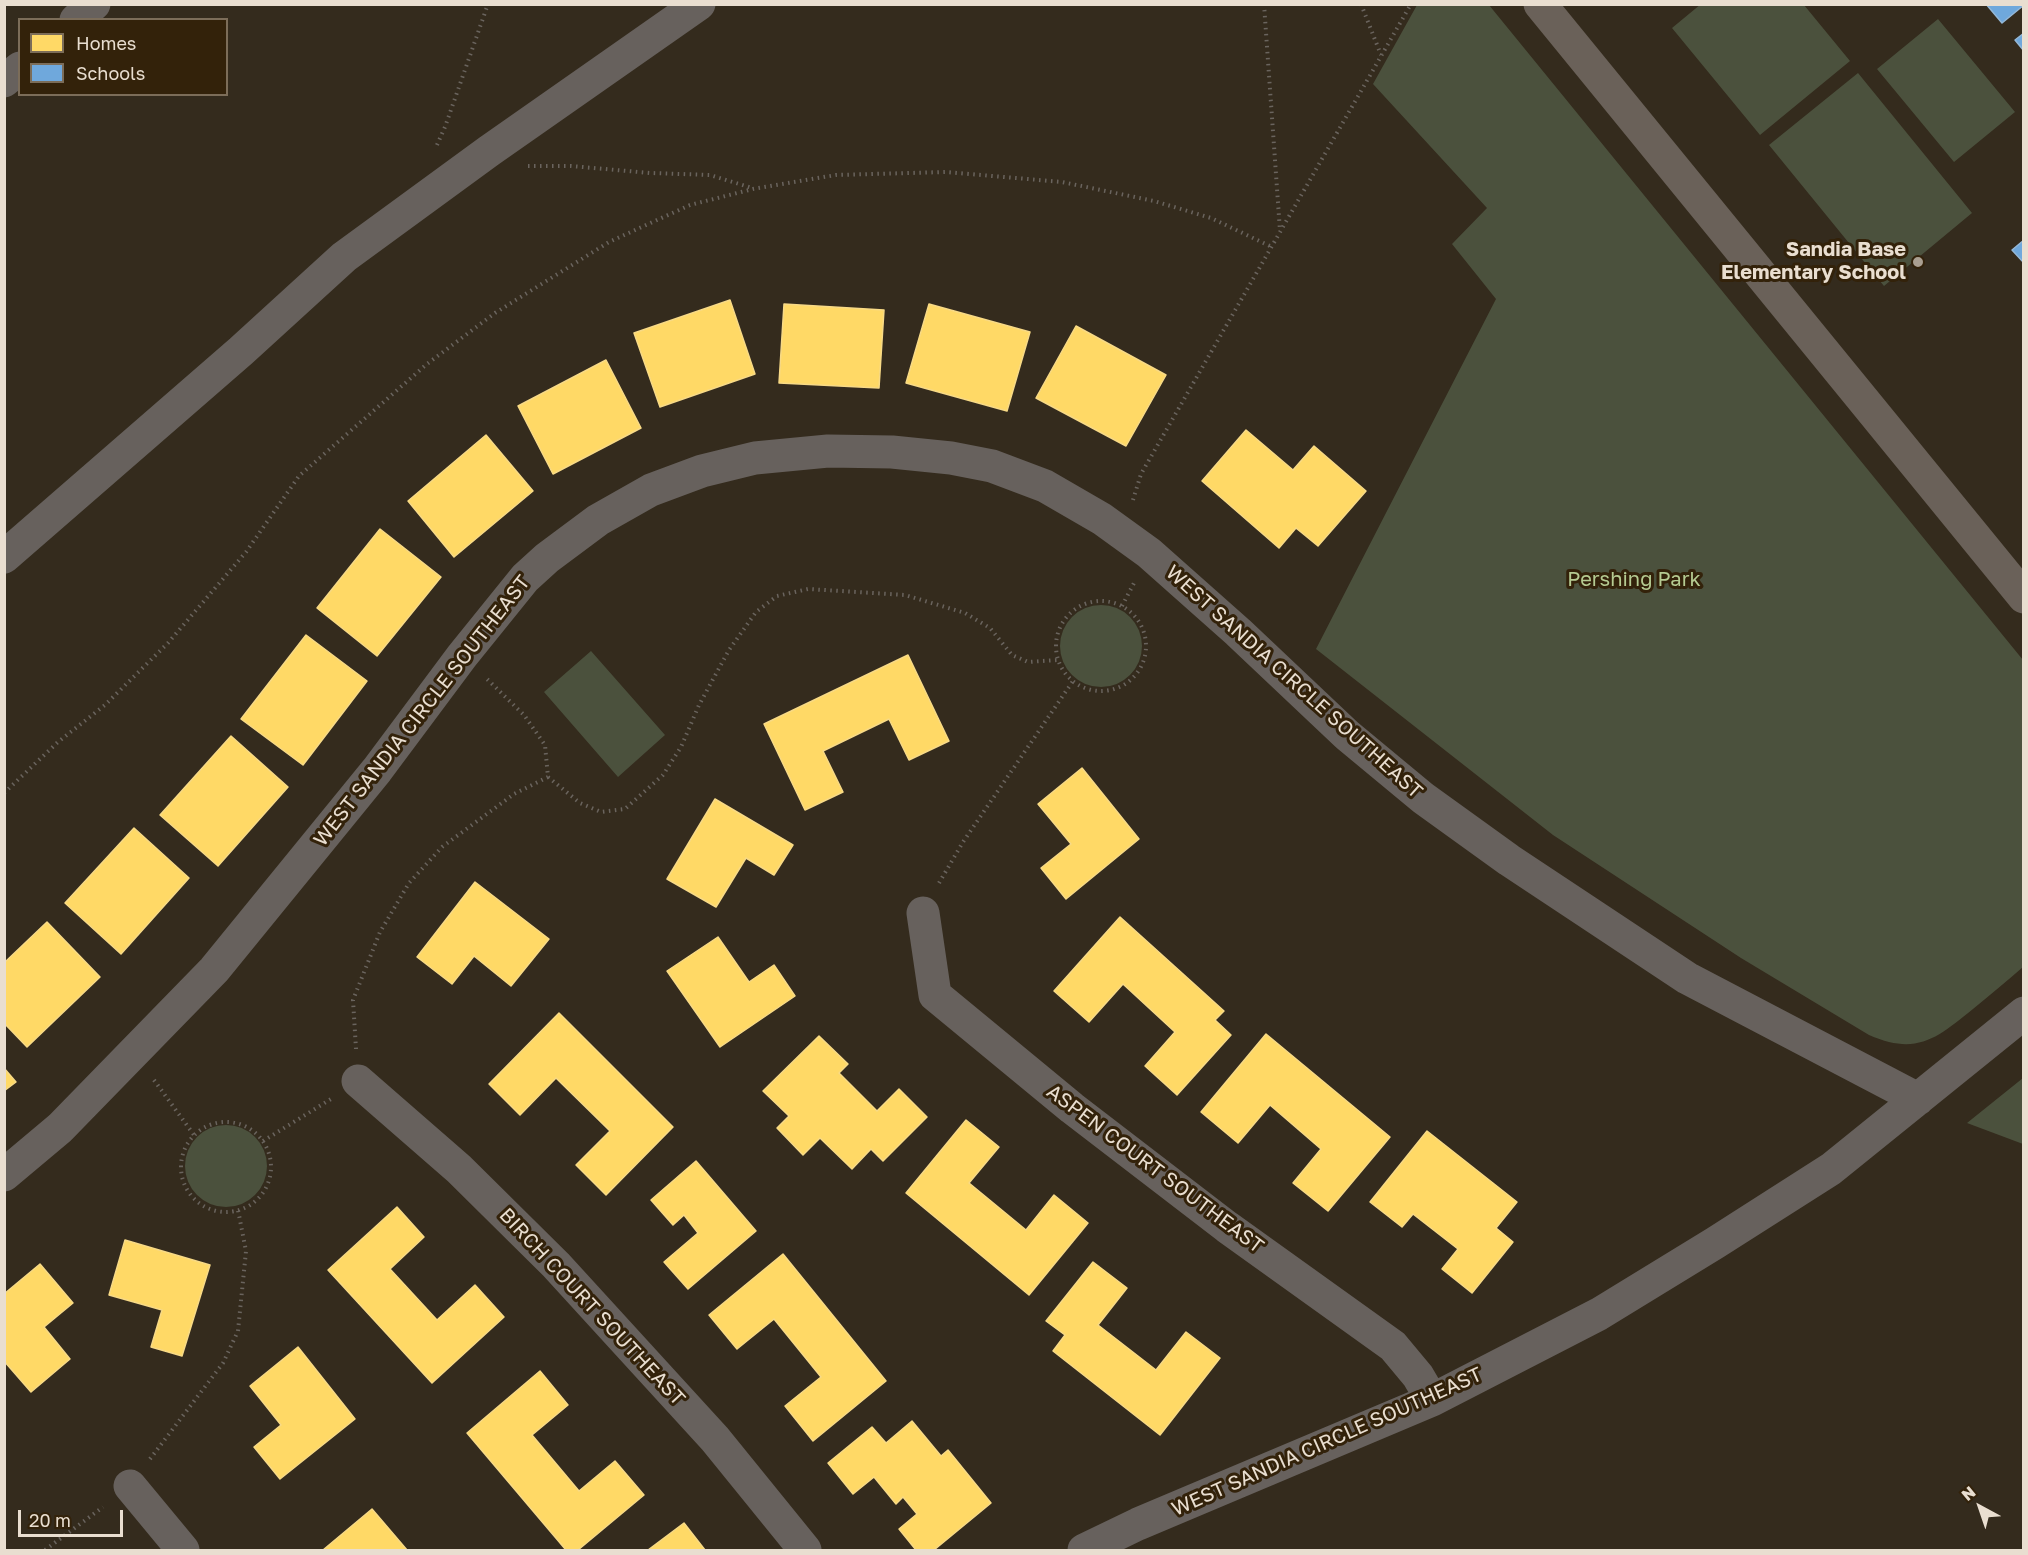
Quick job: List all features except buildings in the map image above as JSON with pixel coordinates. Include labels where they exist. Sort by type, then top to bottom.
[{"type":"main road","points":[[1540,4],[2024,597]]},
{"type":"street","points":[[78,18],[94,4]]},
{"type":"street","points":[[4,557],[241,351],[344,257],[489,151],[699,4]]},
{"type":"street","points":[[4,81],[18,70]]},
{"type":"street","name":"WEST SANDIA CIRCLE SOUTHEAST","points":[[4,1175],[60,1128],[214,970],[377,770],[462,656],[525,578],[598,520],[642,495],[702,471],[755,458],[828,450],[892,452],[951,458],[992,466],[1045,486],[1102,519],[1149,553],[1238,632],[1347,735],[1423,798],[1509,860],[1687,978],[1918,1099],[1831,1169],[1715,1244],[1599,1314],[1432,1400],[1138,1524],[1084,1551]]},
{"type":"street","name":"ASPEN COURT SOUTHEAST","points":[[923,913],[935,995],[1072,1108],[1200,1206],[1393,1346],[1418,1376],[1432,1400]]},
{"type":"street","points":[[1918,1099],[2024,1012]]},
{"type":"street","name":"BIRCH COURT SOUTHEAST","points":[[358,1081],[459,1169],[556,1265],[715,1439],[806,1551]]},
{"type":"street","points":[[130,1486],[183,1551]]},
{"type":"path","points":[[435,148],[445,127],[488,4]]},
{"type":"path","points":[[1264,4],[1280,232]]},
{"type":"path","points":[[1361,4],[1382,55]]},
{"type":"path","points":[[1133,501],[1140,474],[1411,4]]},
{"type":"path","points":[[525,166],[571,166],[650,173],[710,175],[753,189]]},
{"type":"path","points":[[4,793],[58,742],[105,705],[168,643],[246,552],[299,476],[427,364],[495,313],[609,242],[690,205],[753,189],[836,176],[946,172],[1062,182],[1154,201],[1211,218],[1272,247]]},
{"type":"path","points":[[462,656],[529,722],[545,745],[548,777],[580,803],[602,812],[625,809],[663,775],[681,747],[699,705],[729,650],[756,612],[777,596],[808,589],[905,595],[965,613],[990,628],[1012,655],[1028,662],[1058,660]]},
{"type":"path","points":[[1100,601],[1122,606],[1141,626],[1146,645],[1142,665],[1134,676],[1118,687],[1098,691],[1085,688],[1073,681],[1061,668],[1058,660],[1056,636],[1060,625],[1077,608],[1100,601]]},
{"type":"path","points":[[923,913],[963,842],[1073,681]]},
{"type":"path","points":[[263,1142],[358,1081],[353,1000],[380,932],[409,883],[442,847],[514,794],[548,777]]},
{"type":"path","points":[[153,1079],[194,1135]]},
{"type":"path","points":[[230,1122],[243,1125],[254,1132],[263,1142],[269,1155],[271,1168],[268,1182],[256,1199],[238,1210],[224,1212],[209,1209],[197,1201],[187,1190],[182,1176],[181,1161],[194,1135],[205,1127],[230,1122]]},
{"type":"path","points":[[45,1551],[130,1486],[223,1363],[238,1331],[246,1251],[238,1210]]},
{"type":"green space","points":[[1701,4],[1804,5],[1850,61],[1760,135],[1672,28]]},
{"type":"green space","name":"Pershing Park","points":[[1417,5],[1489,5],[2023,660],[2023,967],[1937,1036],[1914,1044],[1900,1044],[1869,1035],[1741,958],[1553,835],[1316,649],[1496,299],[1452,244],[1487,208],[1373,84]]},
{"type":"green space","points":[[1938,19],[2015,112],[1954,162],[1877,69]]},
{"type":"green space","points":[[1858,73],[1972,213],[1884,286],[1769,145]]},
{"type":"green space","points":[[1101,605],[1117,608],[1130,617],[1139,630],[1142,646],[1139,662],[1130,675],[1117,684],[1101,687],[1085,684],[1072,675],[1063,662],[1060,646],[1063,630],[1072,617],[1085,608]]},
{"type":"green space","points":[[591,651],[665,735],[618,777],[544,692]]},
{"type":"green space","points":[[2023,1078],[2023,1144],[1967,1123]]},
{"type":"green space","points":[[226,1125],[242,1128],[255,1137],[264,1150],[267,1166],[264,1182],[255,1195],[242,1204],[226,1207],[210,1204],[197,1195],[188,1182],[185,1166],[188,1150],[197,1137],[210,1128]]},
{"type":"place","name":"Sandia Base Elementary School","points":[[1918,262]]}]
